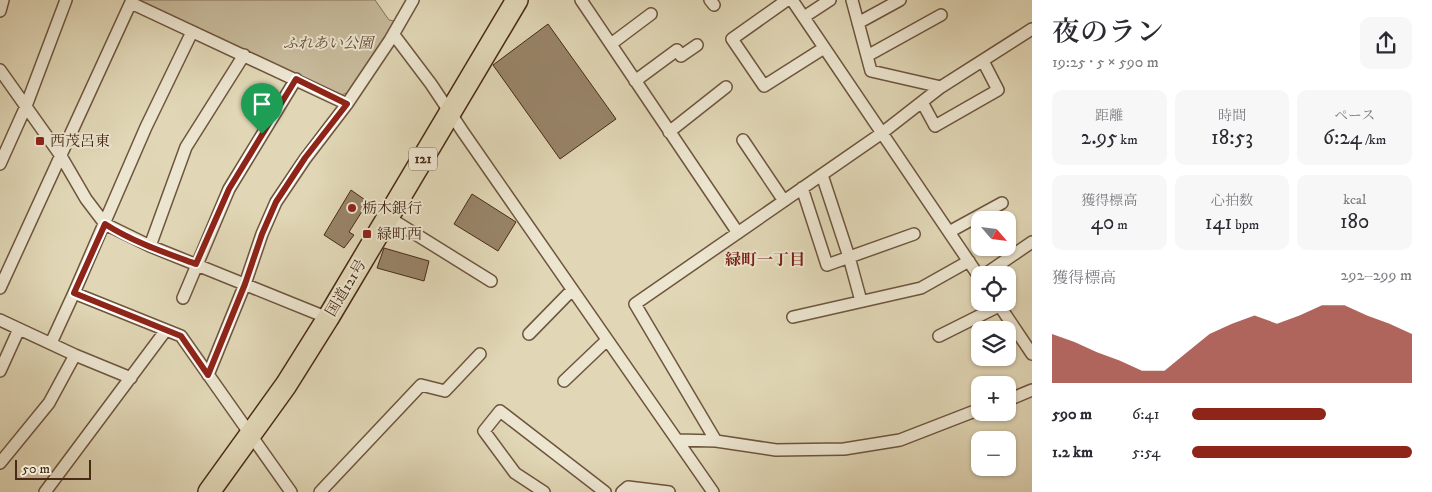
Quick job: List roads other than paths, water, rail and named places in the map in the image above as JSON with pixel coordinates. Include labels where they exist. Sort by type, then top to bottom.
[{"type":"highway","name":"国道121号","points":[[209,492],[286,385],[328,318],[517,0]]},
{"type":"street","points":[[0,11],[2,0]]},
{"type":"street","points":[[0,164],[26,106],[66,0]]},
{"type":"street","points":[[581,0],[738,233]]},
{"type":"street","points":[[787,0],[732,39],[764,86],[824,48]]},
{"type":"street","points":[[792,0],[972,266]]},
{"type":"street","points":[[804,17],[830,0]]},
{"type":"street","points":[[852,0],[871,71],[941,87]]},
{"type":"street","points":[[858,23],[900,0]]},
{"type":"street","points":[[0,288],[131,1],[192,32],[347,104]]},
{"type":"street","points":[[208,375],[276,202],[305,158],[347,104],[394,35],[411,1]]},
{"type":"street","points":[[611,44],[651,14]]},
{"type":"street","points":[[867,56],[940,15]]},
{"type":"street","points":[[716,441],[635,304],[882,133],[941,87],[1032,29]]},
{"type":"street","points":[[51,343],[105,224],[146,127],[192,32]]},
{"type":"street","points":[[394,35],[431,84],[713,492]]},
{"type":"street","points":[[635,80],[677,50],[682,56],[697,45]]},
{"type":"street","points":[[150,246],[186,147],[244,55]]},
{"type":"street","points":[[922,102],[935,126],[998,90],[983,61]]},
{"type":"street","points":[[0,70],[61,156],[86,199],[105,224],[150,246],[328,318]]},
{"type":"street","points":[[184,298],[196,264],[229,189],[296,79]]},
{"type":"street","points":[[669,132],[726,87]]},
{"type":"street","points":[[743,140],[784,201]]},
{"type":"street","points":[[822,175],[862,301]]},
{"type":"street","points":[[802,188],[827,265],[914,234]]},
{"type":"street","points":[[949,232],[1002,203]]},
{"type":"street","points":[[388,217],[491,281]]},
{"type":"street","points":[[997,266],[1032,242]]},
{"type":"street","points":[[792,317],[921,288],[969,261]]},
{"type":"street","points":[[529,334],[572,290]]},
{"type":"street","points":[[74,293],[181,336],[291,492]]},
{"type":"street","points":[[939,336],[985,311]]},
{"type":"street","points":[[1003,311],[1032,354]]},
{"type":"street","points":[[0,320],[75,355],[131,378]]},
{"type":"street","points":[[0,370],[19,329]]},
{"type":"street","points":[[45,492],[166,330]]},
{"type":"street","points":[[564,381],[607,340]]},
{"type":"street","points":[[320,492],[421,385],[445,391],[480,354]]},
{"type":"street","points":[[0,463],[49,403],[75,355]]},
{"type":"street","points":[[1016,397],[1032,390]]},
{"type":"street","points":[[544,492],[515,473],[484,431],[500,411],[605,492]]},
{"type":"street","points":[[678,440],[716,441],[776,450],[844,449],[900,440],[971,412]]},
{"type":"street","points":[[622,492],[628,487],[669,492]]},
{"type":"place","name":"西茂呂東","points":[[40,141]]},
{"type":"place","name":"栃木銀行","points":[[352,208]]},
{"type":"place","name":"緑町西","points":[[367,234]]},
{"type":"district","name":"緑町一丁目","points":[[765,260]]},
{"type":"park label","name":"ふれあい公園","points":[[328,43]]}]
